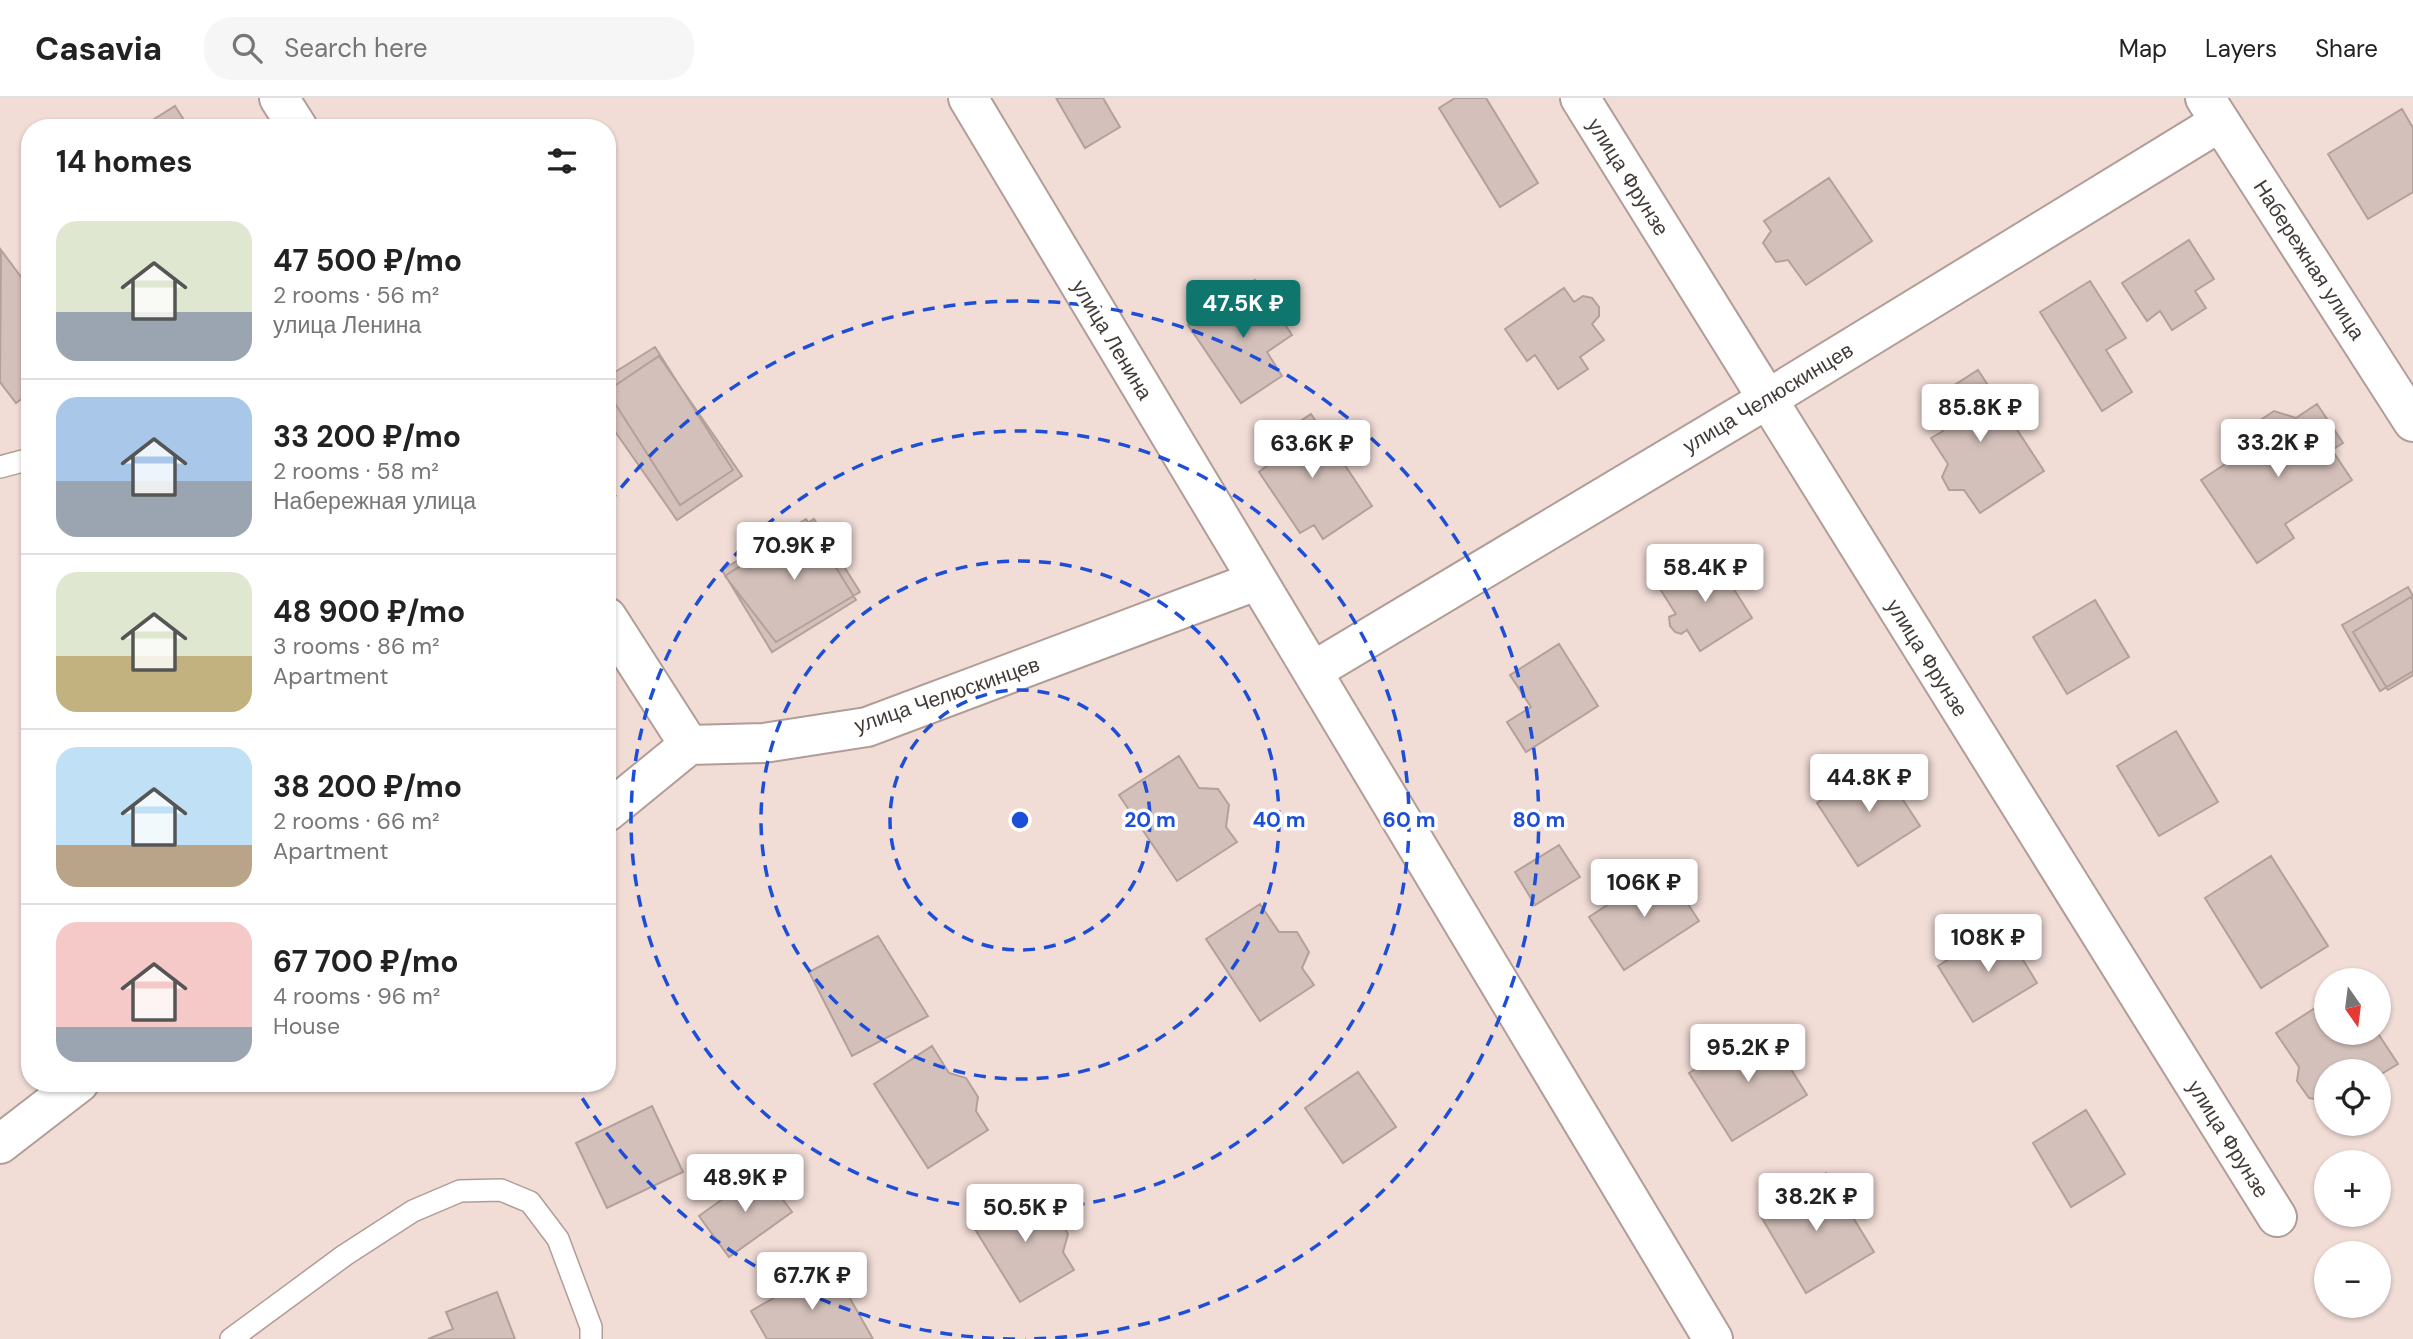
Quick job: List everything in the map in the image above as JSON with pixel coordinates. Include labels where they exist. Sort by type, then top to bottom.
[{"type":"street","points":[[279,98],[292,119]]},
{"type":"street","name":"улица Ленина","points":[[968,98],[1713,1339]]},
{"type":"street","name":"улица Фрунзе","points":[[1580,98],[2277,1217]]},
{"type":"street","name":"улица Челюскинцев","points":[[1313,671],[1766,400],[2212,110]]},
{"type":"street","name":"Набережная улица","points":[[2212,110],[2413,422]]},
{"type":"street","name":"улица Челюскинцев","points":[[689,745],[764,743],[867,727],[1256,581]]},
{"type":"street","points":[[616,631],[689,745],[616,805]]},
{"type":"street","points":[[0,1144],[67,1092]]},
{"type":"lane","points":[[0,467],[21,461]]},
{"type":"lane","points":[[231,1339],[345,1255],[413,1211],[460,1191],[501,1190],[530,1202],[558,1239],[591,1327],[591,1339]]},
{"type":"building","points":[[1056,98],[1103,98],[1120,127],[1085,148]]},
{"type":"building","points":[[1455,98],[1486,98],[1538,183],[1500,207],[1439,108]]},
{"type":"building","points":[[175,106],[183,119],[154,119]]},
{"type":"building","points":[[2402,109],[2413,128],[2413,192],[2368,219],[2328,154]]},
{"type":"building","points":[[1829,178],[1872,241],[1806,285],[1788,260],[1776,262],[1763,243],[1771,231],[1764,221]]},
{"type":"building","points":[[2189,240],[2214,279],[2195,291],[2206,308],[2172,330],[2160,311],[2147,321],[2122,283]]},
{"type":"building","points":[[1,250],[21,277],[21,399],[16,403],[0,382]]},
{"type":"building","points":[[1255,280],[1292,335],[1267,352],[1282,376],[1241,403],[1188,325]]},
{"type":"building","points":[[2090,281],[2126,338],[2106,350],[2132,392],[2102,411],[2040,312]]},
{"type":"building","points":[[1564,288],[1574,302],[1583,296],[1592,298],[1599,307],[1599,316],[1592,324],[1604,340],[1580,357],[1588,369],[1558,389],[1535,355],[1527,361],[1505,329]]},
{"type":"building","points":[[655,347],[733,470],[680,505],[616,405],[616,371]]},
{"type":"building","points":[[659,356],[742,476],[677,520],[616,433],[616,385]]},
{"type":"building","points":[[1978,370],[2044,471],[1980,513],[1964,490],[1949,490],[1942,477],[1948,464],[1931,438],[1943,431],[1925,404]]},
{"type":"building","points":[[2317,404],[2343,443],[2332,450],[2352,480],[2285,524],[2294,538],[2257,563],[2201,480],[2257,443],[2259,421],[2274,411],[2296,418]]},
{"type":"building","points":[[1311,414],[1372,506],[1323,539],[1314,525],[1300,533],[1259,472],[1272,462],[1262,447]]},
{"type":"building","points":[[806,519],[856,600],[772,652],[722,570]]},
{"type":"building","points":[[814,519],[860,592],[776,642],[725,576]]},
{"type":"building","points":[[1713,556],[1752,618],[1700,651],[1687,630],[1681,634],[1670,626],[1669,617],[1676,614],[1660,589]]},
{"type":"building","points":[[2408,587],[2413,596],[2413,671],[2380,691],[2342,625]]},
{"type":"building","points":[[2411,597],[2413,675],[2388,690],[2353,632]]},
{"type":"building","points":[[2095,600],[2129,657],[2067,694],[2033,637]]},
{"type":"building","points":[[1559,644],[1598,706],[1526,752],[1507,722],[1531,707],[1510,675]]},
{"type":"building","points":[[2176,731],[2218,802],[2159,836],[2117,766]]},
{"type":"building","points":[[1179,756],[1199,788],[1218,789],[1229,805],[1226,827],[1237,842],[1177,881],[1119,795]]},
{"type":"building","points":[[1879,763],[1920,826],[1858,866],[1817,803]]},
{"type":"building","points":[[1559,845],[1580,877],[1535,905],[1515,872]]},
{"type":"building","points":[[2271,856],[2328,946],[2261,988],[2205,898]]},
{"type":"building","points":[[1664,868],[1699,921],[1624,970],[1589,917]]},
{"type":"building","points":[[1260,904],[1279,932],[1297,932],[1309,952],[1302,968],[1314,985],[1260,1021],[1206,939]]},
{"type":"building","points":[[2002,925],[2037,983],[1973,1022],[1938,966]]},
{"type":"building","points":[[878,936],[928,1016],[852,1056],[809,972]]},
{"type":"building","points":[[2314,1009],[2314,1045],[2386,1045],[2398,1064],[2391,1068],[2391,1059],[2314,1059],[2314,1099],[2309,1098],[2297,1081],[2299,1067],[2276,1033]]},
{"type":"building","points":[[1765,1027],[1807,1095],[1732,1141],[1689,1073]]},
{"type":"building","points":[[932,1046],[949,1073],[966,1078],[978,1097],[976,1111],[988,1130],[928,1168],[874,1084]]},
{"type":"building","points":[[1358,1072],[1396,1127],[1343,1163],[1305,1108]]},
{"type":"building","points":[[652,1106],[683,1172],[607,1208],[576,1143]]},
{"type":"building","points":[[2086,1110],[2125,1174],[2071,1207],[2033,1143]]},
{"type":"building","points":[[762,1171],[792,1212],[729,1257],[699,1216]]},
{"type":"building","points":[[1826,1173],[1874,1252],[1806,1293],[1759,1213]]},
{"type":"building","points":[[1023,1189],[1037,1211],[1056,1212],[1068,1234],[1063,1252],[1074,1270],[1020,1302],[970,1221]]},
{"type":"building","points":[[831,1265],[873,1339],[767,1339],[751,1311]]},
{"type":"building","points":[[497,1292],[515,1339],[428,1339],[453,1329],[446,1312]]}]
